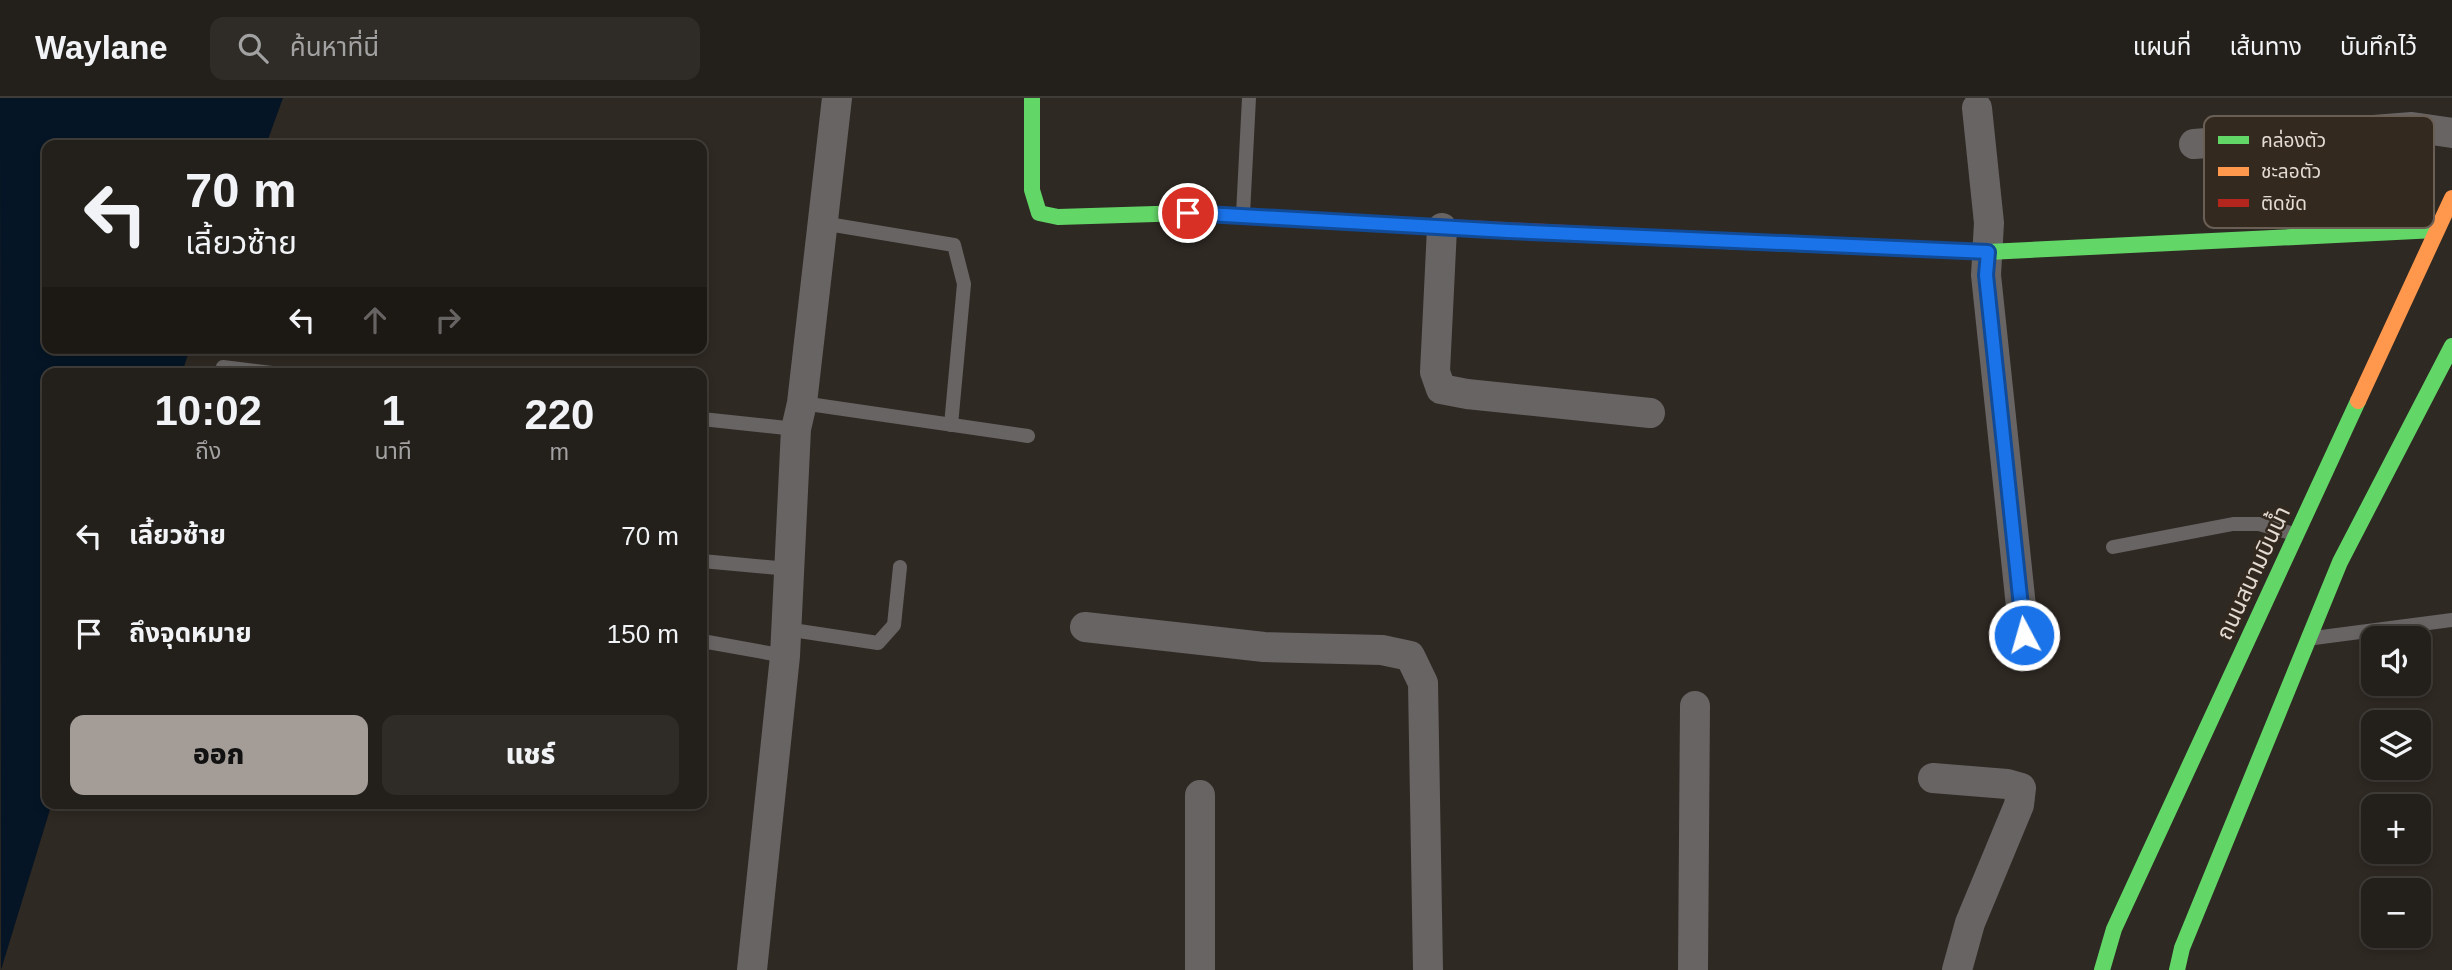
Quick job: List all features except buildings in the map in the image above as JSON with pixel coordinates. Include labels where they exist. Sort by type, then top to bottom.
[{"type":"main road","points":[[1032,98],[1032,190],[1039,213],[1058,217],[1188,213],[1442,228],[1988,252],[2436,230]]},
{"type":"main road","name":"ถนนสนามบินน้ำ","points":[[2102,970],[2114,929],[2452,198]]},
{"type":"main road","points":[[2177,970],[2182,948],[2340,562],[2444,384],[2452,346]]},
{"type":"street","points":[[751,970],[786,642],[799,416],[837,98]]},
{"type":"street","points":[[1977,108],[1989,223],[1986,275],[2024,635]]},
{"type":"street","points":[[2434,130],[2452,133]]},
{"type":"street","points":[[2194,144],[2204,143]]},
{"type":"street","points":[[1442,228],[1435,372],[1441,388],[1467,394],[1650,413]]},
{"type":"street","points":[[1085,627],[1264,647],[1382,650],[1410,656],[1423,683],[1428,970]]},
{"type":"street","points":[[1693,970],[1695,706]]},
{"type":"street","points":[[1933,778],[2007,784],[2021,788],[2019,805],[1970,923],[1957,970]]},
{"type":"street","points":[[1199,970],[1200,795]]},
{"type":"lane","points":[[1243,216],[1249,98]]},
{"type":"lane","points":[[822,223],[954,245],[964,284],[951,425]]},
{"type":"lane","points":[[707,419],[799,416],[951,425],[1028,436]]},
{"type":"lane","points":[[2113,547],[2232,524],[2259,524],[2295,534]]},
{"type":"lane","points":[[707,561],[789,569]]},
{"type":"lane","points":[[707,641],[878,643],[894,625],[900,567]]},
{"type":"lane","points":[[2309,638],[2452,620]]},
{"type":"water","points":[[0,98],[283,98],[268,140],[42,140],[42,354],[188,354],[184,368],[42,368],[42,809],[50,809],[1,970]]},
{"type":"traffic: fast","points":[[1032,98],[1032,190],[1039,213],[1058,217],[1188,213],[1367,223]]},
{"type":"traffic: fast","points":[[1726,241],[1988,252],[2436,230]]},
{"type":"traffic: fast","points":[[2177,970],[2182,948],[2340,562],[2452,346]]},
{"type":"traffic: fast","points":[[2102,970],[2114,929],[2358,401]]},
{"type":"traffic: slow","points":[[2358,401],[2452,198]]},
{"type":"traffic: jam","points":[[1367,223],[1726,241]]},
{"type":"route","points":[[1188,213],[1508,231],[1988,252],[1986,275],[2024,635]]}]
